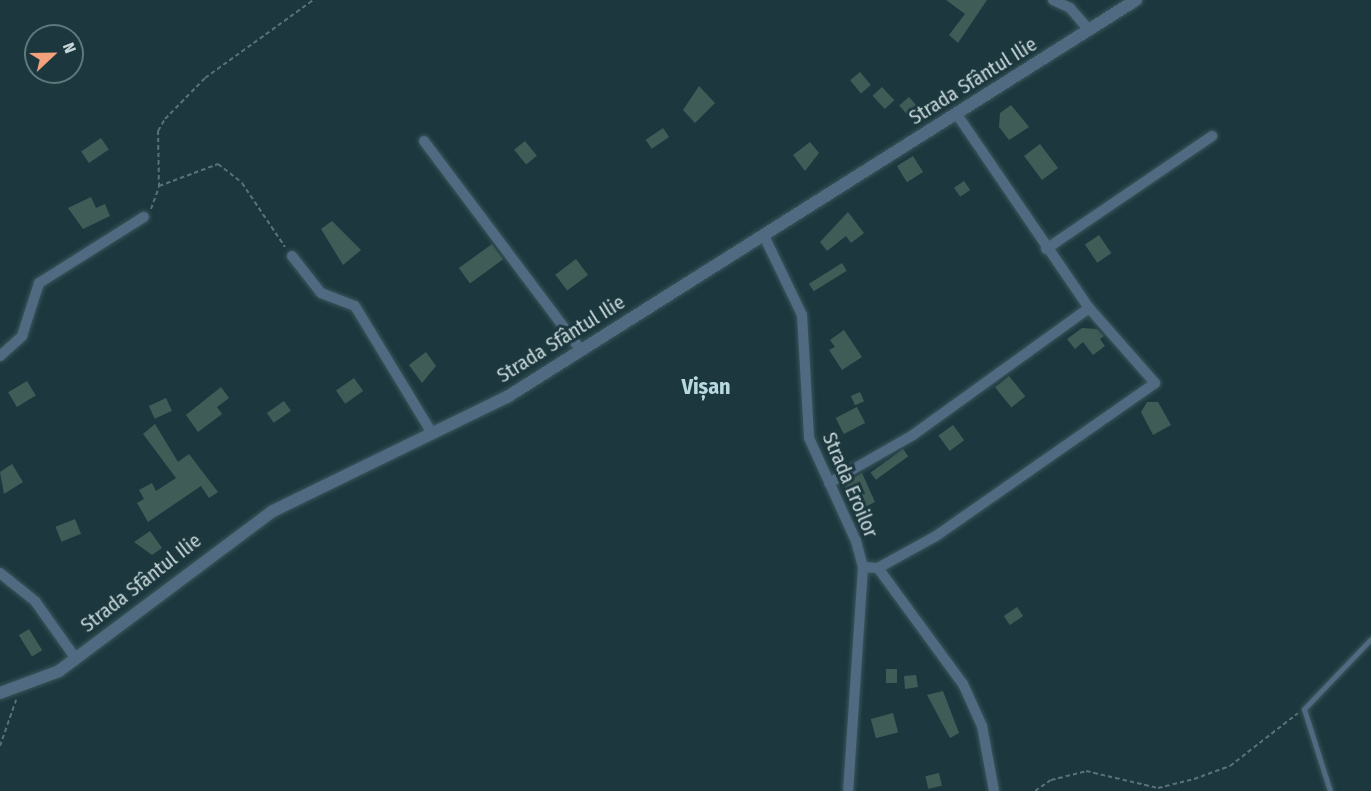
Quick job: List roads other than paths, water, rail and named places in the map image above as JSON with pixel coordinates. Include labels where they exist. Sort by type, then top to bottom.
[{"type":"street","points":[[1053,0],[1070,8],[1089,30]]},
{"type":"street","name":"Strada Sfântul Ilie","points":[[0,693],[19,689],[76,659],[273,511],[507,397],[765,238],[1136,0]]},
{"type":"street","points":[[862,567],[878,568],[936,536],[1155,383],[1089,308],[1046,249],[958,116]]},
{"type":"street","points":[[1046,249],[1212,136]]},
{"type":"street","points":[[424,141],[581,350]]},
{"type":"street","points":[[0,356],[22,336],[39,283],[144,217]]},
{"type":"street","name":"Strada Eroilor","points":[[765,238],[802,315],[809,438],[862,567],[848,791]]},
{"type":"street","points":[[292,256],[321,293],[355,306],[432,433]]},
{"type":"street","points":[[829,483],[913,435],[1089,308]]},
{"type":"street","points":[[878,568],[963,684],[982,726],[993,791]]},
{"type":"street","points":[[0,573],[35,601],[76,659]]},
{"type":"lane","points":[[1330,791],[1304,709],[1371,639]]},
{"type":"district","name":"Vișan","points":[[706,387]]}]
